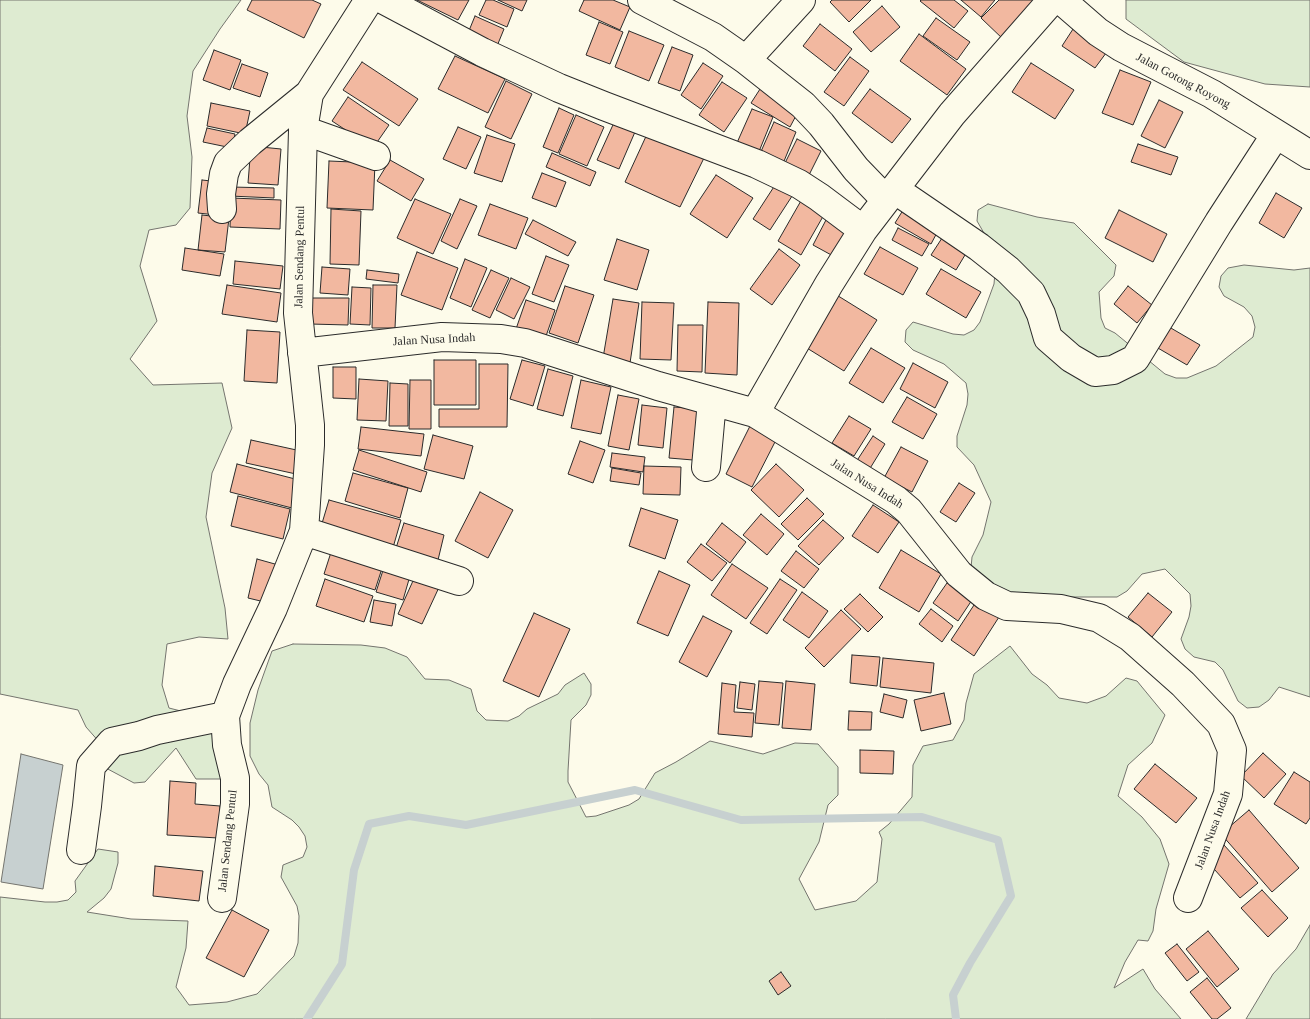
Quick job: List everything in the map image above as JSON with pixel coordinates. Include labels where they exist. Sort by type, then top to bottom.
[{"type":"street","name":"Jalan Sendang Pentul","points":[[222,898],[235,804],[234,778],[227,745],[226,716],[237,684],[273,608],[304,531],[310,435],[298,313],[303,130],[309,94],[368,0]]},
{"type":"street","points":[[384,0],[482,52],[559,88],[757,164],[799,184],[863,230]]},
{"type":"street","points":[[642,0],[713,37],[746,60],[803,104],[856,169],[890,194],[979,247],[1008,270],[1031,293],[1041,314],[1048,338],[1071,358],[1095,372],[1113,370],[1135,359],[1219,222],[1276,134]]},
{"type":"street","points":[[746,60],[801,0]]},
{"type":"street","points":[[755,413],[829,284],[863,230],[952,114],[1052,0]]},
{"type":"street","name":"Jalan Gotong Royong","points":[[1061,0],[1098,32],[1121,47],[1212,94],[1310,155]]},
{"type":"street","points":[[222,209],[221,194],[228,163],[250,142],[309,94]]},
{"type":"street","points":[[303,130],[376,156]]},
{"type":"street","name":"Jalan Nusa Indah","points":[[302,353],[442,337],[501,339],[525,343],[755,413],[896,500],[909,511],[959,574],[986,596],[1007,606],[1062,609],[1099,618],[1130,637],[1183,684],[1221,724],[1232,750],[1228,794],[1188,898]]},
{"type":"street","points":[[706,467],[712,401]]},
{"type":"street","points":[[304,531],[459,581]]},
{"type":"street","points":[[81,850],[91,766],[112,742],[157,730],[226,716]]},
{"type":"green space","points":[[0,0],[241,0],[193,71],[187,116],[192,157],[190,208],[176,225],[149,230],[140,266],[157,321],[130,359],[153,385],[222,383],[232,428],[212,473],[206,517],[225,608],[228,639],[199,637],[167,644],[162,685],[169,708],[220,721],[234,766],[220,779],[196,779],[176,748],[145,782],[134,783],[104,767],[101,744],[86,727],[78,710],[0,694]]},
{"type":"green space","points":[[1126,0],[1310,0],[1310,87],[1265,84],[1184,62],[1126,19]]},
{"type":"green space","points":[[988,204],[1037,217],[1074,223],[1116,265],[1114,276],[1099,292],[1101,318],[1105,328],[1115,333],[1165,374],[1176,378],[1187,378],[1216,366],[1253,337],[1255,327],[1252,316],[1244,307],[1224,296],[1219,287],[1221,276],[1228,268],[1244,265],[1294,270],[1310,268],[1310,697],[1279,687],[1269,700],[1259,707],[1247,708],[1238,701],[1223,670],[1215,662],[1194,657],[1185,649],[1181,639],[1189,617],[1191,606],[1190,594],[1165,569],[1142,574],[1127,591],[1117,597],[1018,597],[985,584],[971,568],[972,557],[983,535],[991,502],[974,465],[957,447],[957,436],[967,405],[966,383],[944,364],[913,350],[905,342],[906,330],[913,322],[953,334],[964,335],[974,330],[980,322],[994,284],[995,272],[988,240],[977,221],[978,210]]},
{"type":"green space","points":[[293,644],[361,645],[385,648],[407,657],[425,679],[449,680],[471,689],[477,711],[486,720],[508,721],[519,716],[527,709],[558,694],[565,685],[584,673],[591,684],[591,695],[586,705],[571,720],[568,782],[586,817],[596,816],[629,805],[639,799],[655,773],[710,741],[763,754],[795,743],[818,744],[838,767],[838,795],[828,805],[819,842],[799,879],[815,910],[856,901],[877,882],[882,839],[879,832],[889,824],[912,797],[913,765],[923,746],[953,740],[964,720],[966,703],[974,674],[1010,646],[1032,674],[1047,685],[1059,698],[1087,703],[1106,696],[1126,678],[1137,681],[1165,715],[1152,743],[1128,765],[1118,796],[1142,817],[1160,839],[1169,864],[1156,909],[1153,931],[1148,941],[1138,940],[1125,962],[1114,988],[1143,969],[1155,989],[1181,1019],[0,1019],[0,897],[45,902],[68,900],[76,892],[75,881],[98,849],[118,852],[118,863],[111,889],[104,898],[87,912],[131,919],[188,921],[186,948],[176,987],[189,1005],[227,1002],[257,994],[294,956],[298,943],[299,916],[297,906],[281,877],[283,865],[303,857],[307,847],[305,836],[292,820],[272,807],[268,785],[259,774],[250,756],[250,723],[258,690],[272,651]]},
{"type":"green space","points":[[1310,925],[1310,1019],[1246,1019],[1273,974],[1296,949]]},
{"type":"shaded area","points":[[21,754],[63,765],[43,889],[1,882]]},
{"type":"building","points":[[252,0],[312,0],[321,4],[304,38],[247,10]]},
{"type":"building","points":[[417,0],[469,0],[458,20]]},
{"type":"building","points":[[486,0],[493,0],[514,9],[507,27],[479,15]]},
{"type":"building","points":[[498,0],[527,0],[522,11]]},
{"type":"building","points":[[584,0],[613,0],[630,7],[620,30],[579,11]]},
{"type":"building","points":[[832,0],[871,0],[849,22],[830,2]]},
{"type":"building","points":[[921,0],[954,0],[968,11],[954,28]]},
{"type":"building","points":[[961,0],[995,0],[981,17]]},
{"type":"building","points":[[999,0],[1043,0],[1004,40],[981,18]]},
{"type":"building","points":[[882,6],[900,27],[871,52],[853,32]]},
{"type":"building","points":[[475,16],[504,29],[495,51],[466,38]]},
{"type":"building","points":[[936,18],[970,42],[957,60],[923,36]]},
{"type":"building","points":[[599,22],[623,32],[610,64],[586,55]]},
{"type":"building","points":[[820,24],[852,49],[835,71],[803,46]]},
{"type":"building","points":[[1075,26],[1109,49],[1095,68],[1062,46]]},
{"type":"building","points":[[629,31],[664,45],[649,81],[615,67]]},
{"type":"building","points":[[919,34],[966,69],[947,95],[900,61]]},
{"type":"building","points":[[672,47],[693,55],[680,91],[658,83]]},
{"type":"building","points":[[214,50],[241,60],[230,90],[203,80]]},
{"type":"building","points":[[455,56],[505,79],[488,113],[438,89]]},
{"type":"building","points":[[850,57],[869,71],[844,106],[824,92]]},
{"type":"building","points":[[362,62],[418,99],[399,126],[343,90]]},
{"type":"building","points":[[703,63],[723,76],[701,109],[681,95]]},
{"type":"building","points":[[1031,63],[1074,90],[1055,119],[1012,92]]},
{"type":"building","points":[[242,64],[268,73],[260,97],[233,88]]},
{"type":"building","points":[[1120,70],[1151,82],[1133,125],[1102,113]]},
{"type":"building","points":[[506,81],[532,94],[511,139],[485,127]]},
{"type":"building","points":[[722,82],[747,98],[724,132],[699,115]]},
{"type":"building","points":[[762,86],[799,110],[790,127],[751,103]]},
{"type":"building","points":[[870,89],[911,119],[892,143],[852,113]]},
{"type":"building","points":[[348,97],[389,125],[373,148],[332,121]]},
{"type":"building","points":[[1159,100],[1183,112],[1165,148],[1141,136]]},
{"type":"building","points":[[211,103],[250,111],[245,134],[207,126]]},
{"type":"building","points":[[559,108],[574,115],[558,153],[543,147]]},
{"type":"building","points":[[752,109],[773,117],[758,154],[736,145]]},
{"type":"building","points":[[576,115],[604,127],[587,166],[559,154]]},
{"type":"building","points":[[617,116],[638,125],[619,169],[597,160]]},
{"type":"building","points":[[774,122],[796,132],[782,166],[759,156]]},
{"type":"building","points":[[458,127],[481,137],[466,169],[443,159]]},
{"type":"building","points":[[207,128],[235,134],[232,148],[203,142]]},
{"type":"building","points":[[648,132],[704,158],[680,207],[625,182]]},
{"type":"building","points":[[487,135],[515,144],[502,182],[474,173]]},
{"type":"building","points":[[797,139],[821,151],[806,181],[782,169]]},
{"type":"building","points":[[1138,144],[1178,157],[1171,175],[1131,162]]},
{"type":"building","points":[[251,146],[281,149],[278,185],[248,183]]},
{"type":"building","points":[[552,153],[596,172],[590,186],[546,167]]},
{"type":"building","points":[[390,160],[424,179],[411,201],[377,181]]},
{"type":"building","points":[[329,161],[375,163],[373,210],[327,208]]},
{"type":"building","points":[[542,173],[566,182],[556,207],[532,198]]},
{"type":"building","points":[[716,175],[753,198],[727,238],[690,214]]},
{"type":"building","points":[[779,179],[796,190],[770,230],[753,219]]},
{"type":"building","points":[[202,180],[220,182],[216,215],[198,213]]},
{"type":"building","points":[[231,187],[274,188],[274,198],[230,196]]},
{"type":"building","points":[[1276,193],[1302,208],[1284,238],[1259,223]]},
{"type":"building","points":[[231,198],[281,200],[280,229],[230,227]]},
{"type":"building","points":[[415,199],[451,214],[433,254],[397,238]]},
{"type":"building","points":[[460,199],[477,206],[457,249],[441,241]]},
{"type":"building","points":[[802,199],[825,213],[801,255],[778,241]]},
{"type":"building","points":[[490,204],[528,218],[516,249],[478,235]]},
{"type":"building","points":[[905,207],[940,227],[931,244],[895,223]]},
{"type":"building","points":[[331,209],[361,211],[359,265],[330,264]]},
{"type":"building","points":[[1119,210],[1167,234],[1153,262],[1105,238]]},
{"type":"building","points":[[202,215],[229,218],[225,252],[198,250]]},
{"type":"building","points":[[533,220],[576,242],[568,256],[525,234]]},
{"type":"building","points":[[826,220],[849,231],[835,257],[813,245]]},
{"type":"building","points":[[898,228],[929,244],[922,256],[892,240]]},
{"type":"building","points":[[944,235],[968,250],[956,270],[931,255]]},
{"type":"building","points":[[617,239],[649,250],[637,290],[604,280]]},
{"type":"building","points":[[880,247],[918,268],[903,295],[864,274]]},
{"type":"building","points":[[185,248],[224,254],[220,276],[182,270]]},
{"type":"building","points":[[779,249],[800,265],[772,305],[750,289]]},
{"type":"building","points":[[417,252],[458,268],[442,310],[401,295]]},
{"type":"building","points":[[546,256],[569,265],[554,302],[532,294]]},
{"type":"building","points":[[465,259],[487,268],[471,307],[450,298]]},
{"type":"building","points":[[235,261],[283,266],[280,289],[233,284]]},
{"type":"building","points":[[322,267],[350,269],[348,295],[320,293]]},
{"type":"building","points":[[941,269],[981,292],[966,318],[926,294]]},
{"type":"building","points":[[367,270],[399,274],[398,283],[366,279]]},
{"type":"building","points":[[491,270],[509,278],[490,318],[472,310]]},
{"type":"building","points":[[511,278],[530,287],[514,319],[496,310]]},
{"type":"building","points":[[227,285],[281,293],[277,322],[222,314]]},
{"type":"building","points":[[373,285],[397,285],[395,328],[372,328]]},
{"type":"building","points":[[565,286],[594,295],[578,343],[549,333]]},
{"type":"building","points":[[1128,286],[1152,305],[1137,323],[1114,304]]},
{"type":"building","points":[[352,287],[371,288],[370,325],[350,324]]},
{"type":"building","points":[[835,294],[877,320],[844,371],[802,345]]},
{"type":"building","points":[[311,298],[349,298],[348,325],[310,324]]},
{"type":"building","points":[[613,299],[639,303],[630,363],[603,358]]},
{"type":"building","points":[[526,300],[555,310],[545,339],[516,329]]},
{"type":"building","points":[[642,302],[674,303],[671,360],[640,359]]},
{"type":"building","points":[[708,302],[739,303],[737,375],[705,373]]},
{"type":"building","points":[[1164,324],[1200,345],[1187,365],[1151,344]]},
{"type":"building","points":[[678,325],[703,325],[702,372],[677,371]]},
{"type":"building","points":[[247,330],[280,332],[277,383],[244,381]]},
{"type":"building","points":[[871,348],[905,368],[883,403],[849,383]]},
{"type":"building","points":[[434,360],[476,360],[476,405],[434,405]]},
{"type":"building","points":[[522,360],[545,366],[533,406],[510,399]]},
{"type":"building","points":[[913,363],[948,382],[935,408],[900,389]]},
{"type":"building","points":[[479,364],[508,364],[507,427],[439,427],[439,409],[479,409]]},
{"type":"building","points":[[333,367],[356,367],[356,399],[333,398]]},
{"type":"building","points":[[548,369],[573,376],[563,416],[537,409]]},
{"type":"building","points":[[359,379],[388,381],[386,421],[357,420]]},
{"type":"building","points":[[410,380],[431,380],[431,429],[409,429]]},
{"type":"building","points":[[581,380],[611,387],[601,434],[571,428]]},
{"type":"building","points":[[390,383],[408,384],[408,426],[389,426]]},
{"type":"building","points":[[618,395],[639,399],[629,450],[608,446]]},
{"type":"building","points":[[907,397],[937,414],[923,439],[892,422]]},
{"type":"building","points":[[642,405],[667,408],[663,448],[638,445]]},
{"type":"building","points":[[674,407],[698,409],[693,460],[669,458]]},
{"type":"building","points":[[849,416],[871,429],[854,456],[832,443]]},
{"type":"building","points":[[750,426],[776,440],[752,487],[726,474]]},
{"type":"building","points":[[361,427],[424,434],[421,456],[358,449]]},
{"type":"building","points":[[433,435],[473,446],[464,479],[424,469]]},
{"type":"building","points":[[873,436],[885,444],[869,470],[856,462]]},
{"type":"building","points":[[251,440],[301,451],[296,474],[246,463]]},
{"type":"building","points":[[580,441],[605,450],[593,483],[568,474]]},
{"type":"building","points":[[901,447],[928,461],[912,492],[884,478]]},
{"type":"building","points":[[359,450],[427,472],[421,492],[353,470]]},
{"type":"building","points":[[612,453],[645,457],[643,472],[610,467]]},
{"type":"building","points":[[237,464],[299,480],[292,508],[230,492]]},
{"type":"building","points":[[776,464],[804,490],[779,517],[751,490]]},
{"type":"building","points":[[644,466],[681,467],[680,495],[643,494]]},
{"type":"building","points":[[612,468],[641,473],[639,485],[610,481]]},
{"type":"building","points":[[353,473],[408,488],[400,518],[345,501]]},
{"type":"building","points":[[959,483],[975,493],[956,522],[940,512]]},
{"type":"building","points":[[480,492],[513,510],[488,558],[455,541]]},
{"type":"building","points":[[238,496],[290,509],[283,539],[231,526]]},
{"type":"building","points":[[807,498],[824,514],[798,540],[781,524]]},
{"type":"building","points":[[329,500],[401,520],[392,551],[320,530]]},
{"type":"building","points":[[873,505],[899,522],[878,553],[852,536]]},
{"type":"building","points":[[641,508],[678,520],[665,559],[629,546]]},
{"type":"building","points":[[761,514],[784,534],[767,555],[743,535]]},
{"type":"building","points":[[823,520],[844,538],[819,565],[798,546]]},
{"type":"building","points":[[404,523],[444,535],[438,560],[396,548]]},
{"type":"building","points":[[722,523],[746,542],[730,563],[706,544]]},
{"type":"building","points":[[334,543],[385,559],[375,590],[324,574]]},
{"type":"building","points":[[701,544],[727,563],[712,581],[687,562]]},
{"type":"building","points":[[901,550],[941,574],[919,612],[879,588]]},
{"type":"building","points":[[796,551],[819,569],[804,588],[781,571]]},
{"type":"building","points":[[257,559],[282,566],[273,604],[248,598]]},
{"type":"building","points":[[386,561],[412,569],[403,600],[376,592]]},
{"type":"building","points":[[732,564],[768,588],[746,619],[711,595]]},
{"type":"building","points":[[659,571],[690,585],[668,636],[637,623]]},
{"type":"building","points":[[417,572],[441,583],[422,624],[398,614]]},
{"type":"building","points":[[325,579],[373,596],[364,622],[316,606]]},
{"type":"building","points":[[780,579],[797,590],[767,634],[750,623]]},
{"type":"building","points":[[947,583],[972,600],[958,621],[933,603]]},
{"type":"building","points":[[802,592],[828,611],[809,638],[783,620]]},
{"type":"building","points":[[1148,593],[1172,612],[1152,637],[1128,617]]},
{"type":"building","points":[[860,594],[883,617],[868,632],[844,609]]},
{"type":"building","points":[[374,600],[396,604],[392,626],[370,622]]},
{"type":"building","points":[[976,602],[999,617],[974,656],[951,640]]},
{"type":"building","points":[[931,609],[953,626],[942,642],[919,624]]},
{"type":"building","points":[[841,610],[861,629],[824,667],[805,648]]},
{"type":"building","points":[[534,613],[570,629],[539,697],[503,681]]},
{"type":"building","points":[[703,616],[732,631],[707,677],[679,662]]},
{"type":"building","points":[[852,655],[880,657],[877,686],[850,683]]},
{"type":"building","points":[[883,658],[934,663],[931,693],[880,687]]},
{"type":"building","points":[[759,681],[783,683],[779,725],[755,723]]},
{"type":"building","points":[[786,681],[815,684],[811,730],[782,728]]},
{"type":"building","points":[[740,682],[755,684],[752,710],[737,708]]},
{"type":"building","points":[[722,683],[736,685],[734,712],[754,713],[752,737],[718,734]]},
{"type":"building","points":[[944,693],[951,724],[921,731],[914,700]]},
{"type":"building","points":[[884,694],[907,700],[903,718],[880,712]]},
{"type":"building","points":[[849,711],[872,712],[871,730],[848,730]]},
{"type":"building","points":[[860,750],[894,751],[893,774],[860,773]]},
{"type":"building","points":[[1263,753],[1286,774],[1264,798],[1241,776]]},
{"type":"building","points":[[1155,764],[1197,798],[1176,823],[1134,789]]},
{"type":"building","points":[[1294,772],[1310,782],[1310,818],[1306,824],[1274,804]]},
{"type":"building","points":[[170,781],[196,783],[195,804],[220,806],[218,838],[167,835]]},
{"type":"building","points":[[1249,810],[1299,868],[1272,892],[1221,834]]},
{"type":"building","points":[[1224,845],[1258,883],[1240,898],[1206,860]]},
{"type":"building","points":[[155,866],[203,871],[199,901],[153,896]]},
{"type":"building","points":[[1262,890],[1288,918],[1268,937],[1241,908]]},
{"type":"building","points":[[232,910],[269,930],[244,977],[206,958]]},
{"type":"building","points":[[1208,931],[1239,969],[1217,987],[1186,949]]},
{"type":"building","points":[[1177,944],[1199,972],[1187,981],[1165,953]]},
{"type":"building","points":[[781,972],[791,986],[778,995],[769,981]]},
{"type":"building","points":[[1207,978],[1231,1008],[1217,1019],[1212,1019],[1190,992]]},
{"type":"waterway","points":[[307,1019],[342,964],[354,870],[369,824],[409,816],[466,825],[635,790],[741,820],[922,817],[998,840],[1011,896],[970,963],[953,995],[956,1019]]}]
